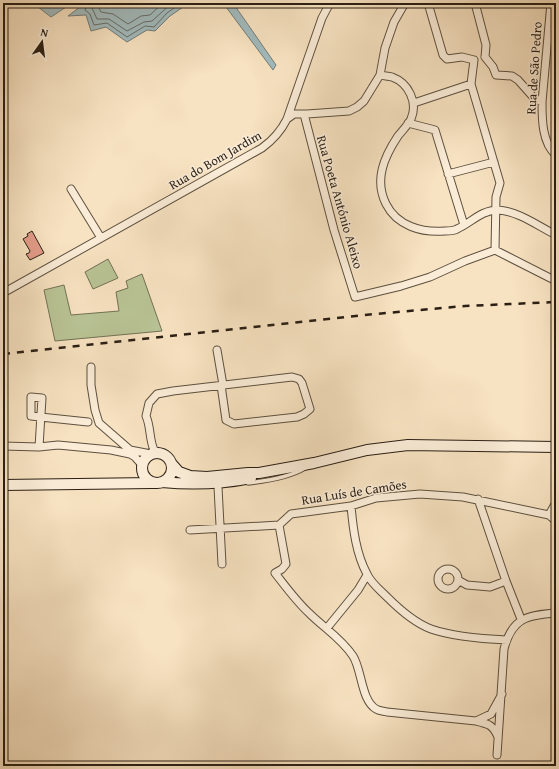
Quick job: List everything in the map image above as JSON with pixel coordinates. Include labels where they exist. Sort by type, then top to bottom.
[{"type":"main road","points":[[65,484],[133,478],[138,474],[147,453],[162,454],[166,456],[179,472],[190,476],[207,477],[259,473],[314,463],[367,450],[408,445],[556,447]]},
{"type":"main road","points":[[162,482],[170,475],[172,469],[171,462]]},
{"type":"main road","points":[[3,485],[162,482],[203,484],[228,482],[296,471],[314,463]]},
{"type":"main road","points":[[141,466],[145,478],[152,483]]},
{"type":"street","name":"Rua do Bom Jardim","points":[[3,293],[272,141],[287,119],[322,18],[330,3]]},
{"type":"street","points":[[287,119],[294,114],[349,111],[364,101],[380,75],[385,48],[394,22],[405,3]]},
{"type":"street","points":[[428,3],[443,55],[447,59],[462,57],[474,60],[485,57]]},
{"type":"street","points":[[475,3],[486,44],[485,57],[493,67],[496,75],[512,76],[518,80],[534,98],[542,102]]},
{"type":"street","name":"Rua de São Pedro","points":[[551,3],[542,117],[547,141],[556,155]]},
{"type":"street","points":[[474,60],[470,84],[500,184],[496,197],[495,250],[556,281]]},
{"type":"street","points":[[382,62],[392,77],[409,90],[414,103],[410,119],[390,148],[380,172],[380,188],[386,204],[393,215],[415,229],[428,232],[456,230],[486,212],[496,210],[515,214],[556,235]]},
{"type":"street","points":[[380,75],[392,77]]},
{"type":"street","points":[[414,103],[470,84]]},
{"type":"street","name":"Rua Poeta António Aleixo","points":[[304,114],[334,230],[355,297],[401,286],[430,277],[465,261],[495,250]]},
{"type":"street","points":[[408,123],[435,130],[464,225]]},
{"type":"street","points":[[448,174],[494,162]]},
{"type":"street","points":[[71,188],[101,238]]},
{"type":"street","points":[[119,442],[130,450],[147,453],[148,436],[146,416],[149,403],[157,394],[222,385],[292,377],[299,379],[302,383],[310,409],[297,417],[234,424],[226,420],[222,385],[217,350]]},
{"type":"street","points":[[91,367],[91,385],[95,410],[99,423],[141,466]]},
{"type":"street","points":[[146,416],[150,424],[151,442],[154,450],[162,454]]},
{"type":"street","points":[[39,447],[41,418],[88,422]]},
{"type":"street","points":[[111,450],[119,442]]},
{"type":"street","points":[[3,446],[39,447],[58,445],[111,450],[130,454]]},
{"type":"street","points":[[218,487],[222,564]]},
{"type":"street","name":"Rua Luís de Camões","points":[[279,525],[291,514],[351,506],[376,498],[420,494],[478,499],[549,515]]},
{"type":"street","points":[[478,499],[521,620]]},
{"type":"street","points":[[556,504],[549,515],[556,521]]},
{"type":"street","points":[[351,506],[353,528],[367,575],[392,602],[413,619],[430,629],[448,633],[507,640]]},
{"type":"street","points":[[190,530],[220,530],[279,525],[286,564],[282,569],[275,573],[290,593],[310,614],[342,641],[354,657],[367,699],[370,704],[376,709],[387,712],[488,723],[494,729],[499,738]]},
{"type":"street","points":[[327,628],[358,590],[367,575]]},
{"type":"street","points":[[458,580],[467,585],[490,586],[506,581]]},
{"type":"street","points":[[497,755],[504,649],[508,635],[521,620],[529,616],[556,613]]},
{"type":"street","points":[[476,721],[491,714],[502,694]]},
{"type":"lane","points":[[203,484],[218,487],[264,481],[299,472],[314,463]]},
{"type":"green space","points":[[108,259],[118,278],[93,289],[85,272]]},
{"type":"green space","points":[[142,274],[162,331],[55,341],[44,290],[64,285],[71,315],[119,311],[116,292],[128,288],[126,281]]},
{"type":"water","points":[[33,3],[68,3],[66,7],[51,17]]},
{"type":"water","points":[[85,3],[189,3],[170,16],[155,31],[147,30],[127,42],[106,27],[91,31],[86,15],[68,16]]},
{"type":"water","points":[[223,3],[233,3],[276,65],[273,70]]},
{"type":"building","points":[[32,231],[44,253],[30,260],[26,254],[30,251],[23,239]]},
{"type":"railway","points":[[3,354],[364,315],[465,306],[556,302]]}]
